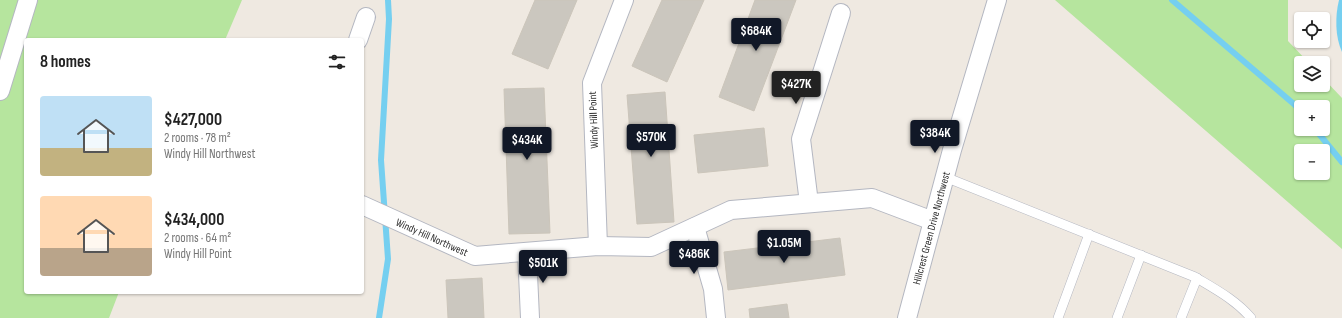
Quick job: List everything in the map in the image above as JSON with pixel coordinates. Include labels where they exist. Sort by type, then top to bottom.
[{"type":"street","points":[[0,91],[28,0]]},
{"type":"street","name":"Windy Hill Point","points":[[598,246],[592,83],[624,0]]},
{"type":"street","name":"Hillcrest Green Drive Northwest","points":[[907,318],[945,177],[997,0]]},
{"type":"street","points":[[809,203],[801,139],[841,13]]},
{"type":"street","points":[[359,38],[366,17]]},
{"type":"street","name":"Windy Hill Northwest","points":[[364,206],[475,256],[598,246],[651,247],[731,210],[872,198],[933,221]]},
{"type":"street","points":[[695,227],[714,289],[716,318]]},
{"type":"street","points":[[527,252],[530,318]]},
{"type":"lane","points":[[945,177],[1197,278],[1221,292],[1247,316]]},
{"type":"lane","points":[[1058,318],[1089,234]]},
{"type":"lane","points":[[1117,318],[1141,255]]},
{"type":"lane","points":[[1181,318],[1197,278]]},
{"type":"green space","points":[[0,0],[242,0],[226,38],[24,38],[24,294],[118,294],[109,318],[0,318]]},
{"type":"green space","points":[[1055,0],[1288,0],[1288,41],[1302,56],[1294,56],[1294,92],[1330,92],[1330,85],[1342,98],[1342,249]]},
{"type":"water","points":[[1339,0],[1342,0],[1342,52],[1336,26]]},
{"type":"building","points":[[535,0],[577,0],[548,69],[512,54]]},
{"type":"building","points":[[662,0],[704,0],[667,82],[632,66]]},
{"type":"building","points":[[755,0],[796,0],[754,111],[719,97]]},
{"type":"building","points":[[544,88],[550,233],[509,234],[504,89]]},
{"type":"building","points":[[665,92],[674,222],[637,224],[627,95]]},
{"type":"building","points":[[764,128],[768,166],[698,173],[694,135]]},
{"type":"building","points":[[840,238],[845,275],[728,290],[724,252]]},
{"type":"building","points":[[482,278],[484,318],[448,318],[446,280]]},
{"type":"building","points":[[787,304],[789,318],[750,318],[749,309]]},
{"type":"waterway","points":[[379,318],[388,259],[381,160],[389,19],[388,0]]},
{"type":"waterway","points":[[1172,0],[1294,104]]},
{"type":"waterway","points":[[1321,136],[1342,162]]}]
